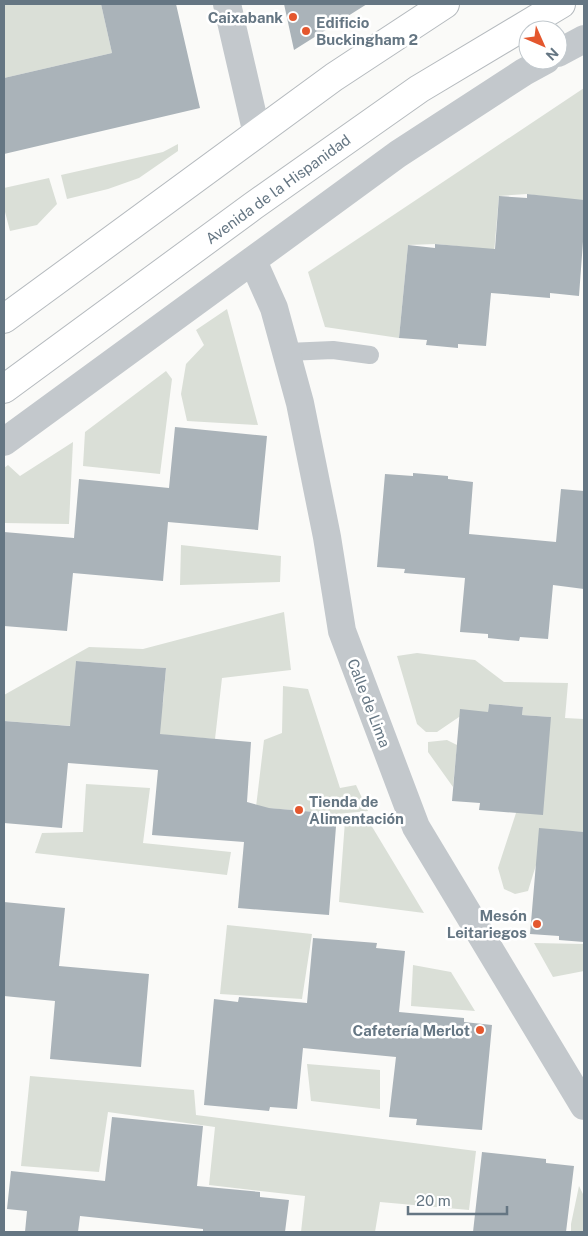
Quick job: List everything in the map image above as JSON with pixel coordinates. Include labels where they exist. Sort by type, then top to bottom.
[{"type":"main road","points":[[4,319],[334,77],[444,4]]},
{"type":"main road","name":"Avenida de la Hispanidad","points":[[4,388],[253,206],[419,89],[561,4]]},
{"type":"street","points":[[227,4],[257,134]]},
{"type":"street","points":[[568,48],[584,39]]},
{"type":"street","points":[[4,442],[398,154],[528,70]]},
{"type":"street","name":"Calle de Lima","points":[[254,261],[274,308],[300,403],[325,528],[342,631],[416,826],[584,1106]]},
{"type":"lane","points":[[287,352],[333,350],[370,355]]},
{"type":"shaded area","points":[[4,4],[101,4],[112,53],[4,78]]},
{"type":"shaded area","points":[[584,88],[584,202],[527,194],[499,196],[494,253],[467,247],[436,244],[408,245],[399,338],[325,327],[308,272]]},
{"type":"shaded area","points":[[178,144],[178,151],[139,178],[108,189],[67,199],[61,175],[163,152]]},
{"type":"shaded area","points":[[49,178],[57,204],[37,225],[10,231],[4,208],[4,188]]},
{"type":"shaded area","points":[[227,309],[258,425],[187,421],[181,394],[186,364],[204,345],[196,330]]},
{"type":"shaded area","points":[[166,371],[172,379],[160,474],[83,466],[85,432]]},
{"type":"shaded area","points":[[73,442],[69,524],[4,523],[4,468],[8,465],[20,476]]},
{"type":"shaded area","points":[[181,545],[281,556],[280,582],[180,585]]},
{"type":"shaded area","points":[[284,612],[291,670],[222,678],[215,739],[141,733],[163,703],[166,668],[76,661],[72,726],[4,721],[4,695],[89,647],[143,649]]},
{"type":"shaded area","points":[[417,653],[475,660],[504,682],[568,683],[565,718],[584,719],[584,832],[567,831],[536,865],[528,891],[515,894],[504,889],[498,868],[516,813],[516,806],[551,717],[522,715],[523,707],[489,704],[488,712],[459,717],[437,732],[426,732],[417,724],[397,656]]},
{"type":"shaded area","points":[[283,686],[308,689],[340,788],[356,785],[368,811],[337,814],[256,807],[264,740],[282,733]]},
{"type":"shaded area","points":[[447,740],[457,745],[453,787],[428,752],[428,742]]},
{"type":"shaded area","points":[[86,784],[150,788],[143,843],[231,852],[227,875],[35,853],[42,833],[83,832]]},
{"type":"shaded area","points":[[345,821],[371,825],[424,913],[339,902]]},
{"type":"shaded area","points":[[227,925],[312,934],[302,999],[220,994]]},
{"type":"shaded area","points":[[534,943],[584,944],[584,971],[553,977]]},
{"type":"shaded area","points":[[413,965],[451,972],[475,1011],[411,1006]]},
{"type":"shaded area","points":[[307,1064],[380,1070],[380,1109],[311,1101]]},
{"type":"shaded area","points":[[30,1076],[194,1090],[196,1115],[476,1151],[469,1210],[380,1202],[375,1232],[301,1232],[305,1196],[209,1185],[215,1127],[108,1112],[99,1172],[21,1166]]},
{"type":"shaded area","points":[[579,1186],[584,1196],[584,1232],[571,1232],[571,1224]]},
{"type":"building","points":[[101,4],[176,4],[200,108],[4,154],[4,78],[112,53]]},
{"type":"building","name":"Edificio Buckingham 2","points":[[284,4],[367,4],[294,50]]},
{"type":"building","points":[[527,194],[584,200],[579,296],[550,293],[550,298],[491,293],[486,346],[458,344],[458,348],[426,345],[427,340],[399,338],[408,245],[435,248],[435,244],[495,249],[499,196],[527,198]]},
{"type":"building","points":[[175,427],[267,436],[258,530],[168,522],[163,581],[73,573],[67,631],[4,626],[4,532],[74,538],[79,479],[169,488]]},
{"type":"building","points":[[413,473],[448,476],[448,479],[473,482],[469,534],[556,542],[561,489],[584,491],[584,589],[553,585],[548,639],[520,637],[519,641],[488,638],[488,634],[460,632],[465,578],[404,573],[405,569],[377,567],[385,474],[413,476]]},
{"type":"building","points":[[76,661],[166,668],[160,734],[251,742],[247,802],[269,808],[337,814],[329,915],[238,908],[244,842],[152,835],[158,770],[68,763],[62,828],[4,823],[4,721],[70,726]]},
{"type":"building","points":[[489,704],[523,707],[522,715],[551,717],[543,815],[479,810],[480,803],[452,801],[460,709],[488,712]]},
{"type":"building","points":[[539,828],[584,832],[584,942],[559,940],[559,936],[530,934]]},
{"type":"building","points":[[4,902],[65,908],[59,966],[149,974],[141,1067],[50,1059],[55,1001],[4,996]]},
{"type":"building","points":[[313,938],[377,943],[376,948],[405,951],[399,1012],[464,1018],[464,1022],[492,1025],[482,1130],[416,1125],[417,1119],[389,1117],[396,1057],[303,1048],[297,1109],[270,1107],[269,1111],[204,1105],[214,999],[238,1002],[239,997],[307,1003]]},
{"type":"building","points":[[112,1117],[203,1126],[197,1186],[260,1192],[260,1197],[289,1200],[285,1232],[203,1232],[203,1229],[80,1216],[78,1232],[25,1232],[27,1211],[7,1209],[11,1171],[105,1181]]},
{"type":"building","points":[[482,1152],[546,1159],[546,1163],[574,1166],[566,1232],[473,1232]]},
{"type":"place","name":"Caixabank","points":[[293,17]]},
{"type":"place","name":"Edificio Buckingham 2","points":[[306,31]]},
{"type":"place","name":"Tienda de Alimentación","points":[[299,810]]},
{"type":"place","name":"Mesón Leitariegos","points":[[537,924]]},
{"type":"place","name":"Cafetería Merlot","points":[[480,1030]]}]
